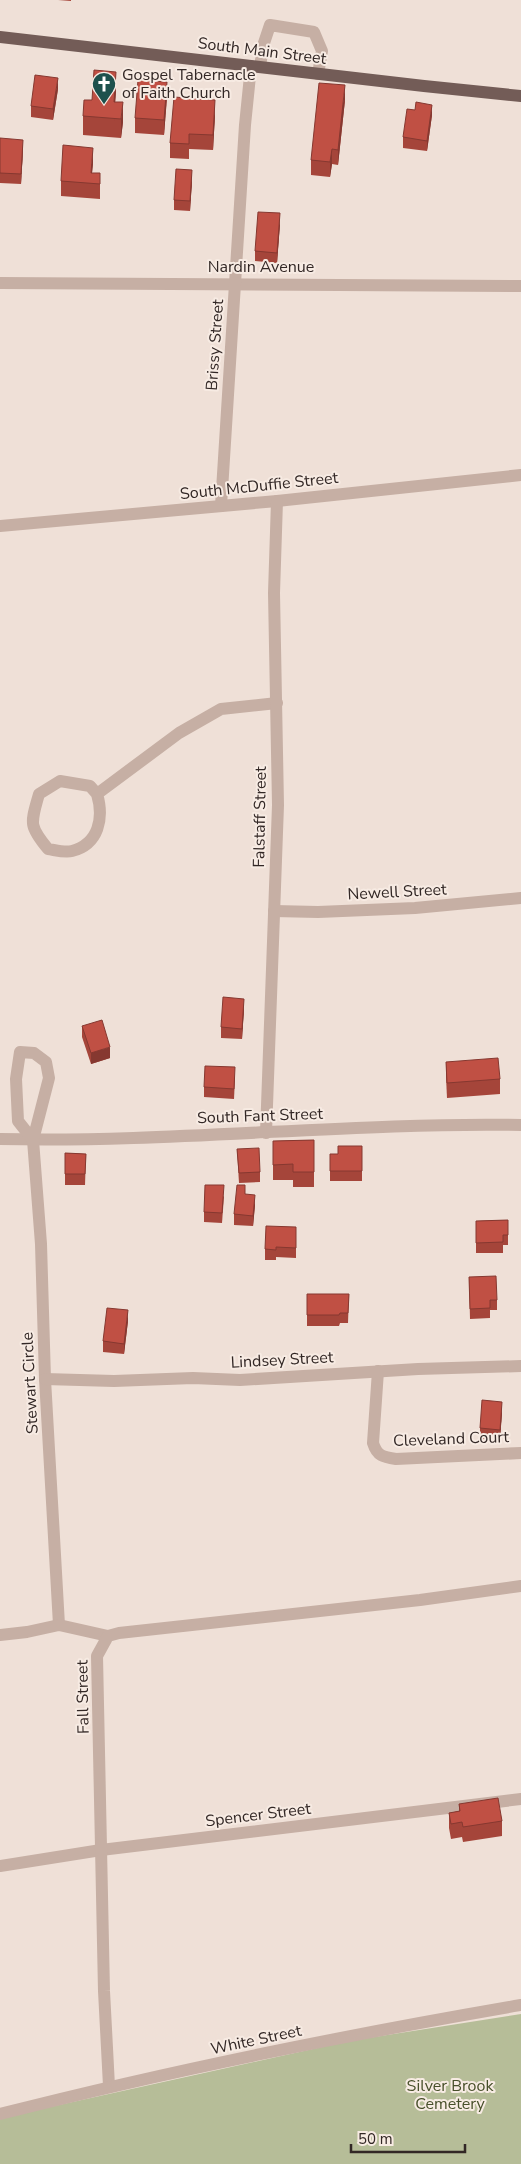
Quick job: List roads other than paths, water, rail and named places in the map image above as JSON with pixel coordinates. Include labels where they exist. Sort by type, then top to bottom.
[{"type":"main road","name":"South Main Street","points":[[0,37],[521,96]]},
{"type":"street","name":"Brissy Street","points":[[221,506],[245,125],[255,67],[270,26],[314,32],[322,51],[318,74]]},
{"type":"street","name":"Nardin Avenue","points":[[0,283],[521,286]]},
{"type":"street","name":"South McDuffie Street","points":[[0,526],[277,501],[521,475]]},
{"type":"street","name":"Falstaff Street","points":[[266,1133],[278,806],[274,593],[277,501]]},
{"type":"street","points":[[97,794],[179,733],[221,709],[277,703]]},
{"type":"street","points":[[60,781],[90,786],[97,794],[101,806],[99,828],[91,842],[70,852],[48,849],[37,835],[31,821],[39,794],[60,781]]},
{"type":"street","name":"Newell Street","points":[[274,911],[318,912],[415,908],[521,898]]},
{"type":"street","name":"Stewart Circle","points":[[33,1140],[18,1121],[16,1079],[20,1052],[34,1053],[46,1062],[49,1078],[33,1140],[41,1244],[59,1625]]},
{"type":"street","name":"South Fant Street","points":[[0,1139],[33,1140],[266,1133],[469,1124],[521,1125]]},
{"type":"street","name":"Lindsey Street","points":[[46,1379],[114,1382],[184,1378],[240,1380],[378,1371],[521,1366]]},
{"type":"street","name":"Cleveland Court","points":[[378,1371],[373,1443],[376,1453],[381,1457],[396,1459],[521,1453]]},
{"type":"street","points":[[0,1634],[27,1632],[59,1625],[108,1636],[119,1633],[420,1600],[521,1586]]},
{"type":"street","name":"Fall Street","points":[[108,1636],[97,1656],[104,1991],[110,2086]]},
{"type":"street","name":"Spencer Street","points":[[0,1866],[101,1850],[521,1799]]},
{"type":"street","name":"White Street","points":[[0,2114],[110,2086],[432,2020],[521,2005]]},
{"type":"place","name":"Gospel Tabernacle of Faith Church","points":[[104,105]]},
{"type":"park label","name":"Silver Brook Cemetery","points":[[450,2095]]}]
